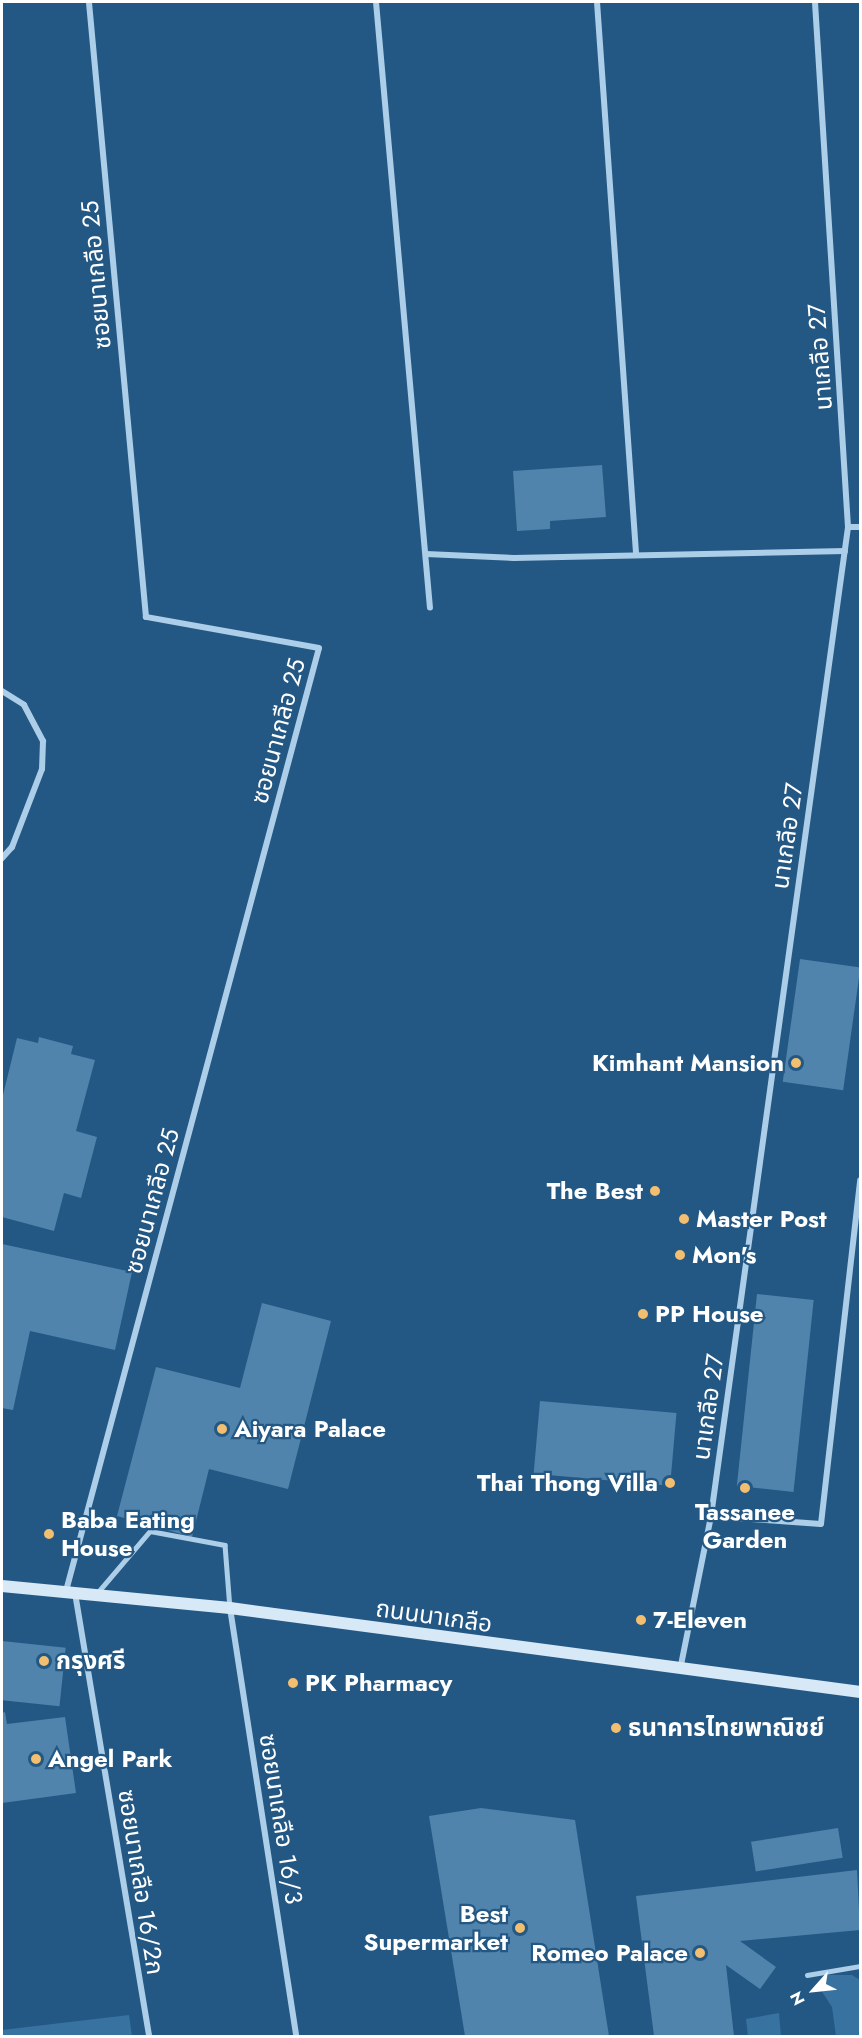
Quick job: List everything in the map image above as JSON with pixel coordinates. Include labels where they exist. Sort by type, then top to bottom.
[{"type":"street","name":"ซอยนาเกลือ 25","points":[[70,1591],[319,648],[146,617],[89,2]]},
{"type":"street","points":[[376,2],[430,608]]},
{"type":"street","points":[[597,2],[636,553]]},
{"type":"street","name":"นาเกลือ 27","points":[[680,1670],[711,1516],[848,527],[815,2]]},
{"type":"street","points":[[848,527],[861,527]]},
{"type":"street","points":[[426,554],[514,558],[636,553],[845,551]]},
{"type":"street","points":[[2,691],[24,705],[43,741],[42,769],[12,847],[2,858]]},
{"type":"street","points":[[711,1516],[821,1524],[861,1180]]},
{"type":"street","name":"ถนนนาเกลือ","points":[[2,1586],[98,1593],[230,1608],[680,1670],[860,1692]]},
{"type":"street","name":"ซอยนาเกลือ 16/2ก","points":[[70,1591],[148,2037]]},
{"type":"street","name":"ซอยนาเกลือ 16/3","points":[[230,1608],[296,2037]]},
{"type":"street","points":[[860,1692],[861,1697]]},
{"type":"lane","points":[[98,1593],[150,1532],[225,1545],[230,1608]]},
{"type":"lane","points":[[807,1975],[861,1966]]},
{"type":"shaded area","points":[[827,1975],[852,1975],[860,1980],[860,2036],[836,2036],[832,2007],[819,1987]]},
{"type":"shaded area","points":[[779,2013],[781,2036],[748,2036],[746,2019]]},
{"type":"shaded area","points":[[129,2015],[132,2036],[2,2036],[2,2030]]},
{"type":"building","points":[[602,465],[606,517],[550,521],[550,529],[517,531],[513,471]]},
{"type":"building","points":[[800,959],[860,967],[843,1090],[783,1082]]},
{"type":"building","points":[[39,1037],[73,1046],[71,1054],[95,1060],[76,1131],[97,1137],[81,1198],[64,1193],[54,1231],[2,1217],[2,1099],[17,1038],[38,1043]]},
{"type":"building","points":[[2,1244],[132,1272],[115,1350],[30,1331],[13,1410],[2,1408]]},
{"type":"building","points":[[757,1294],[814,1300],[794,1492],[737,1486]]},
{"type":"building","name":"Aiyara Palace","points":[[262,1303],[331,1321],[288,1489],[209,1469],[192,1537],[117,1516],[156,1367],[240,1388]]},
{"type":"building","points":[[540,1401],[676,1413],[670,1486],[534,1474]]},
{"type":"building","points":[[2,1641],[66,1648],[59,1706],[2,1700]]},
{"type":"building","name":"Angel Park","points":[[5,1712],[7,1724],[65,1717],[76,1793],[2,1803],[2,1713]]},
{"type":"building","name":"Best Supermarket","points":[[481,1808],[575,1820],[609,2036],[465,2036],[429,1816]]},
{"type":"building","points":[[838,1828],[843,1858],[756,1871],[751,1842]]},
{"type":"building","name":"Romeo Palace","points":[[857,1870],[860,1930],[740,1941],[776,1967],[760,1989],[726,1965],[734,2036],[654,2036],[636,1896]]},
{"type":"place","name":"Kimhant Mansion","points":[[796,1063]]},
{"type":"place","name":"The Best","points":[[655,1191]]},
{"type":"place","name":"Master Post","points":[[684,1219]]},
{"type":"place","name":"Mon's","points":[[680,1255]]},
{"type":"place","name":"PP House","points":[[643,1314]]},
{"type":"place","name":"Aiyara Palace","points":[[222,1429]]},
{"type":"place","name":"Thai Thong Villa","points":[[670,1483]]},
{"type":"place","name":"Tassanee Garden","points":[[745,1488]]},
{"type":"place","name":"Baba Eating House","points":[[49,1534]]},
{"type":"place","name":"7-Eleven","points":[[641,1620]]},
{"type":"place","name":"กรุงศรี","points":[[44,1661]]},
{"type":"place","name":"PK Pharmacy","points":[[293,1683]]},
{"type":"place","name":"ธนาคารไทยพาณิชย์","points":[[616,1728]]},
{"type":"place","name":"Angel Park","points":[[36,1759]]},
{"type":"place","name":"Best Supermarket","points":[[520,1928]]},
{"type":"place","name":"Romeo Palace","points":[[700,1953]]}]
